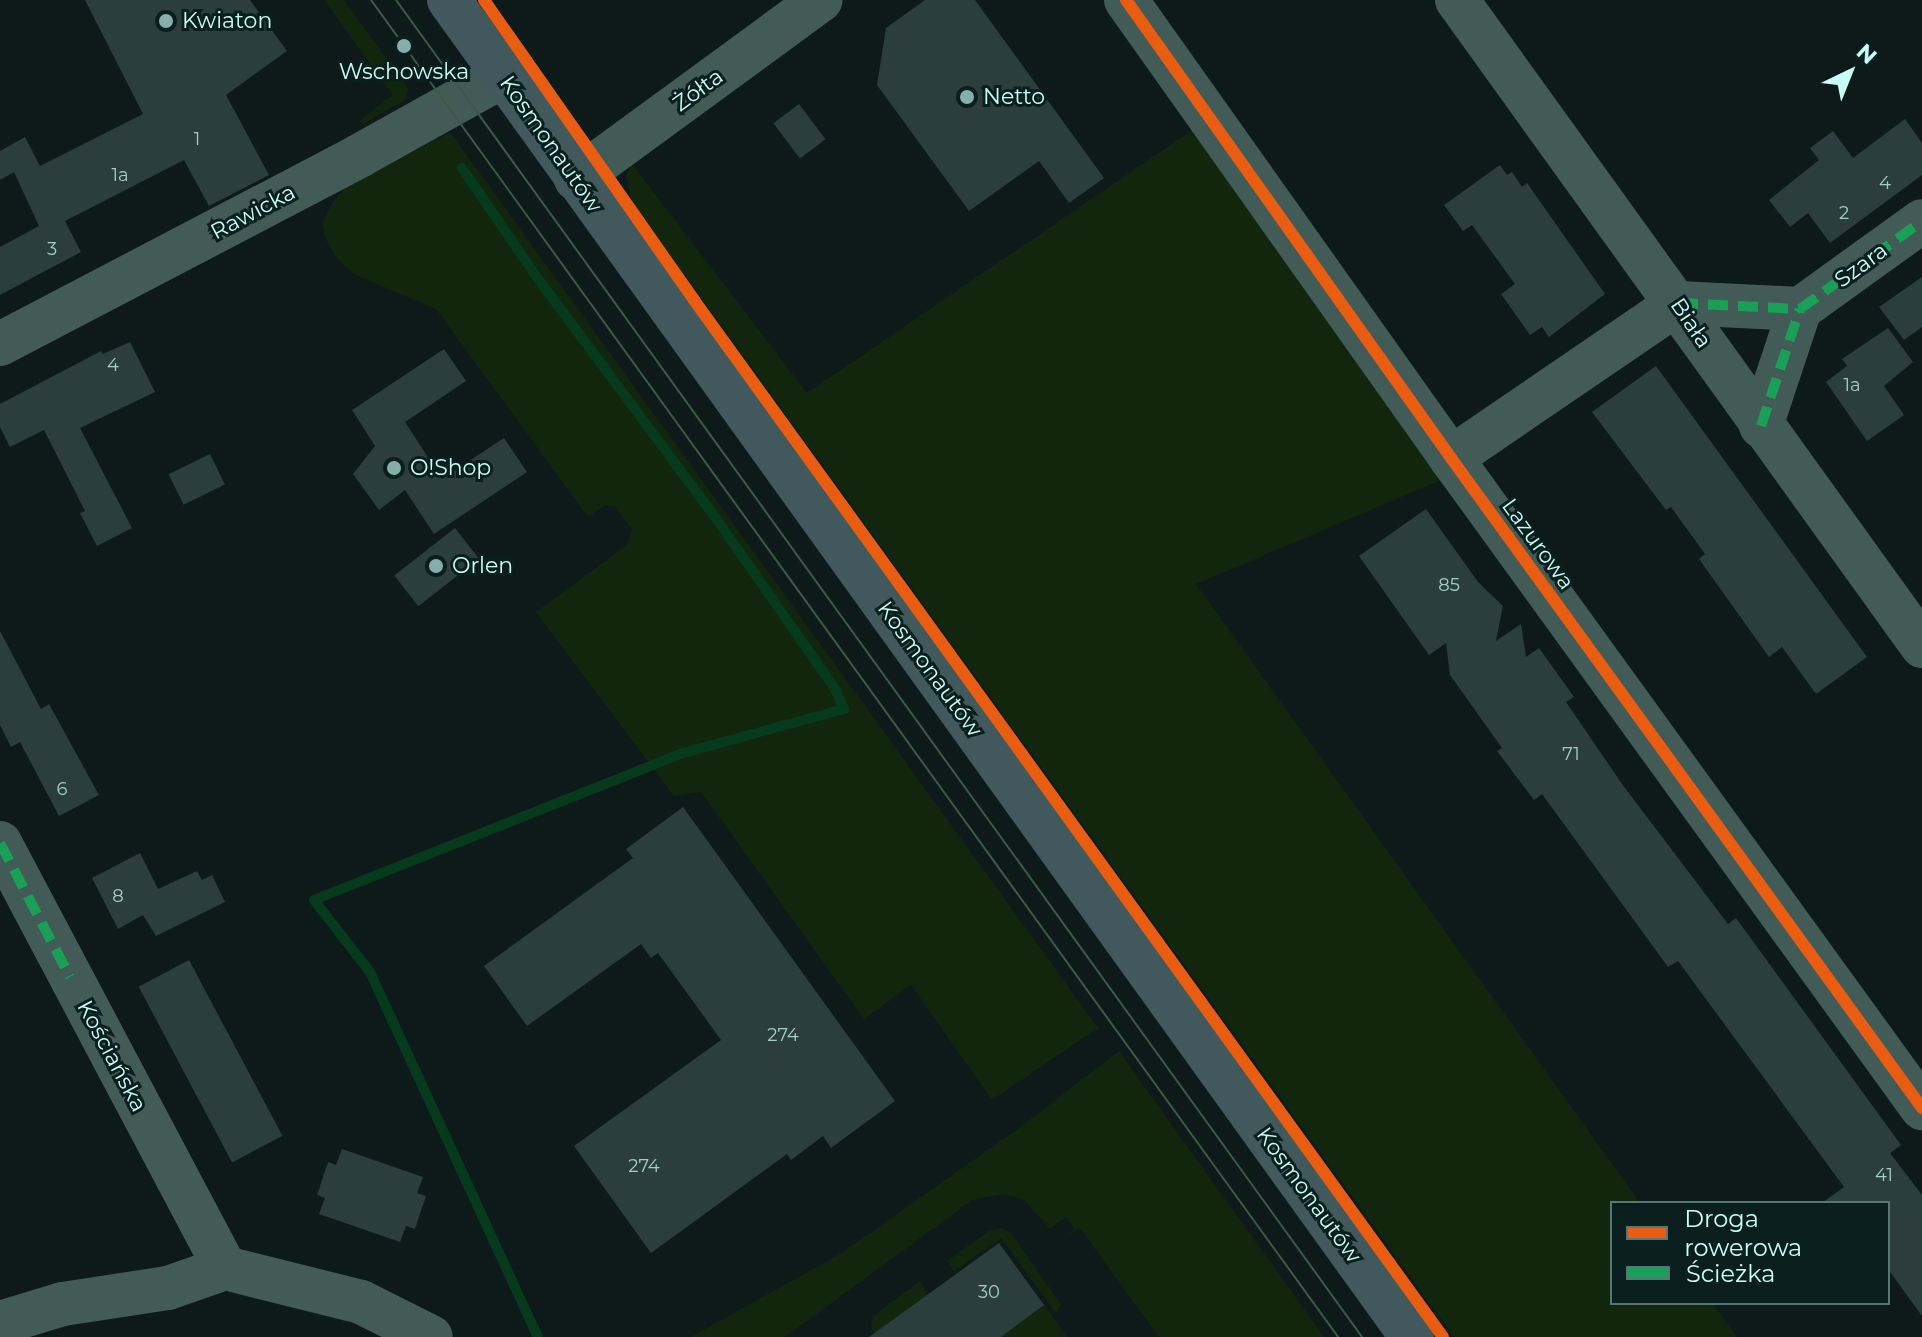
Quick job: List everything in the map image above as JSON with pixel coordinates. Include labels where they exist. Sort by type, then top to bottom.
[{"type":"main road","name":"Kosmonautów","points":[[449,0],[1412,1337]]},
{"type":"street","name":"Żółta","points":[[576,179],[821,0]]},
{"type":"street","name":"Lazurowa","points":[[1126,0],[1451,458],[1922,1108]]},
{"type":"street","name":"Biała","points":[[1457,0],[1922,646]]},
{"type":"street","name":"Rawicka","points":[[0,344],[359,156],[503,76]]},
{"type":"street","name":"Szara","points":[[1800,309],[1922,221]]},
{"type":"street","points":[[1451,458],[1678,303],[1800,309],[1761,426]]},
{"type":"street","name":"Kościańska","points":[[0,843],[225,1268]]},
{"type":"street","points":[[0,1323],[63,1304],[168,1288],[225,1268],[361,1302],[431,1337]]},
{"type":"green space","points":[[324,0],[344,0],[408,88],[405,100],[363,124],[360,120],[393,95]]},
{"type":"green space","points":[[1194,129],[1448,477],[1196,584],[1639,1201],[1610,1201],[1610,1305],[1713,1305],[1737,1337],[1454,1337],[632,202],[626,176],[632,164],[807,393]]},
{"type":"green space","points":[[450,132],[1098,1028],[992,1100],[911,985],[864,1019],[701,792],[674,796],[536,612],[627,545],[632,529],[615,506],[604,505],[588,517],[436,309],[354,274],[338,260],[326,239],[322,224],[331,205],[346,187]]},
{"type":"green space","points":[[1119,1051],[1324,1337],[1159,1337],[1080,1228],[1058,1243],[1075,1229],[1066,1217],[1050,1229],[1024,1200],[1004,1194],[972,1200],[785,1337],[691,1337],[840,1254],[1015,1131]]},
{"type":"green space","points":[[1000,1228],[1010,1232],[1061,1304],[1056,1313],[1001,1238],[954,1271],[947,1261],[989,1231]]},
{"type":"green space","points":[[920,1281],[928,1295],[876,1337],[871,1326],[873,1316]]},
{"type":"green space","points":[[1044,1305],[1067,1337],[1001,1337]]},
{"type":"building","points":[[85,0],[250,0],[287,51],[226,95],[269,175],[209,206],[184,160],[65,221],[81,252],[0,295],[0,247],[39,226],[14,172],[0,180],[0,151],[25,137],[40,166],[143,114]]},
{"type":"building","points":[[925,0],[975,0],[1104,178],[1069,203],[1039,161],[969,211],[877,85],[886,28]]},
{"type":"building","points":[[799,104],[825,139],[800,158],[773,123]]},
{"type":"building","points":[[1905,119],[1922,143],[1922,175],[1830,243],[1808,213],[1790,227],[1769,200],[1819,160],[1810,148],[1833,131],[1853,158]]},
{"type":"building","points":[[1500,165],[1507,175],[1512,172],[1522,187],[1527,183],[1605,294],[1549,337],[1542,327],[1530,335],[1501,294],[1515,284],[1472,225],[1463,231],[1444,205]]},
{"type":"building","points":[[1922,277],[1922,327],[1904,340],[1879,307]]},
{"type":"building","points":[[1888,328],[1913,362],[1884,386],[1904,415],[1867,441],[1826,382],[1847,366],[1842,359]]},
{"type":"building","points":[[130,342],[155,392],[80,428],[132,528],[97,546],[80,513],[85,511],[44,430],[10,447],[0,427],[0,404],[101,351],[103,354]]},
{"type":"building","points":[[444,349],[466,381],[405,422],[442,479],[504,438],[527,472],[434,534],[405,490],[379,510],[353,474],[375,446],[352,410]]},
{"type":"building","points":[[1656,366],[1867,657],[1816,694],[1782,647],[1769,657],[1699,559],[1705,554],[1671,507],[1666,510],[1592,412]]},
{"type":"building","points":[[210,454],[225,485],[184,505],[169,474]]},
{"type":"building","points":[[1426,509],[1478,582],[1503,606],[1496,641],[1521,624],[1526,657],[1539,648],[1574,697],[1566,702],[1622,784],[1728,924],[1736,918],[1901,1145],[1890,1153],[1922,1195],[1922,1316],[1890,1272],[1890,1201],[1825,1201],[1844,1187],[1678,961],[1668,967],[1542,794],[1534,800],[1497,751],[1502,748],[1450,675],[1446,643],[1429,655],[1359,556]]},
{"type":"building","name":"Orlen","points":[[455,528],[479,559],[418,606],[394,575]]},
{"type":"building","points":[[0,631],[41,709],[49,704],[99,795],[59,816],[20,742],[11,747],[0,725]]},
{"type":"building","points":[[683,807],[895,1101],[831,1148],[823,1136],[791,1160],[787,1154],[651,1253],[574,1146],[721,1040],[658,953],[651,958],[641,944],[527,1026],[484,966],[633,858],[626,849]]},
{"type":"building","points":[[140,853],[158,889],[197,871],[202,880],[212,875],[225,902],[156,936],[143,915],[118,929],[92,878]]},
{"type":"building","points":[[189,960],[282,1136],[232,1162],[139,987]]},
{"type":"building","points":[[342,1149],[423,1177],[417,1193],[426,1196],[415,1229],[406,1226],[400,1242],[319,1214],[325,1198],[317,1195],[328,1162],[336,1165]]},
{"type":"building","points":[[999,1243],[1044,1305],[1001,1337],[869,1337]]},
{"type":"waterway","points":[[462,168],[536,276],[713,514],[835,689],[844,709],[683,753],[314,900],[370,972],[538,1337]]},
{"type":"tram line","points":[[371,0],[1338,1337]]},
{"type":"tram line","points":[[396,0],[1362,1337]]},
{"type":"marked path","points":[[1678,303],[1800,309],[1922,221]]},
{"type":"marked path","points":[[1761,426],[1800,309]]},
{"type":"marked path","points":[[0,843],[70,977]]},
{"type":"cycle path","points":[[484,0],[694,300],[1443,1337]]},
{"type":"cycle path","points":[[1126,0],[1451,458],[1922,1108]]},
{"type":"place","name":"Kwiaton","points":[[166,21]]},
{"type":"place","name":"Wschowska","points":[[404,46]]},
{"type":"place","name":"Netto","points":[[967,97]]},
{"type":"place","name":"O!Shop","points":[[394,468]]},
{"type":"place","name":"Orlen","points":[[436,566]]}]
